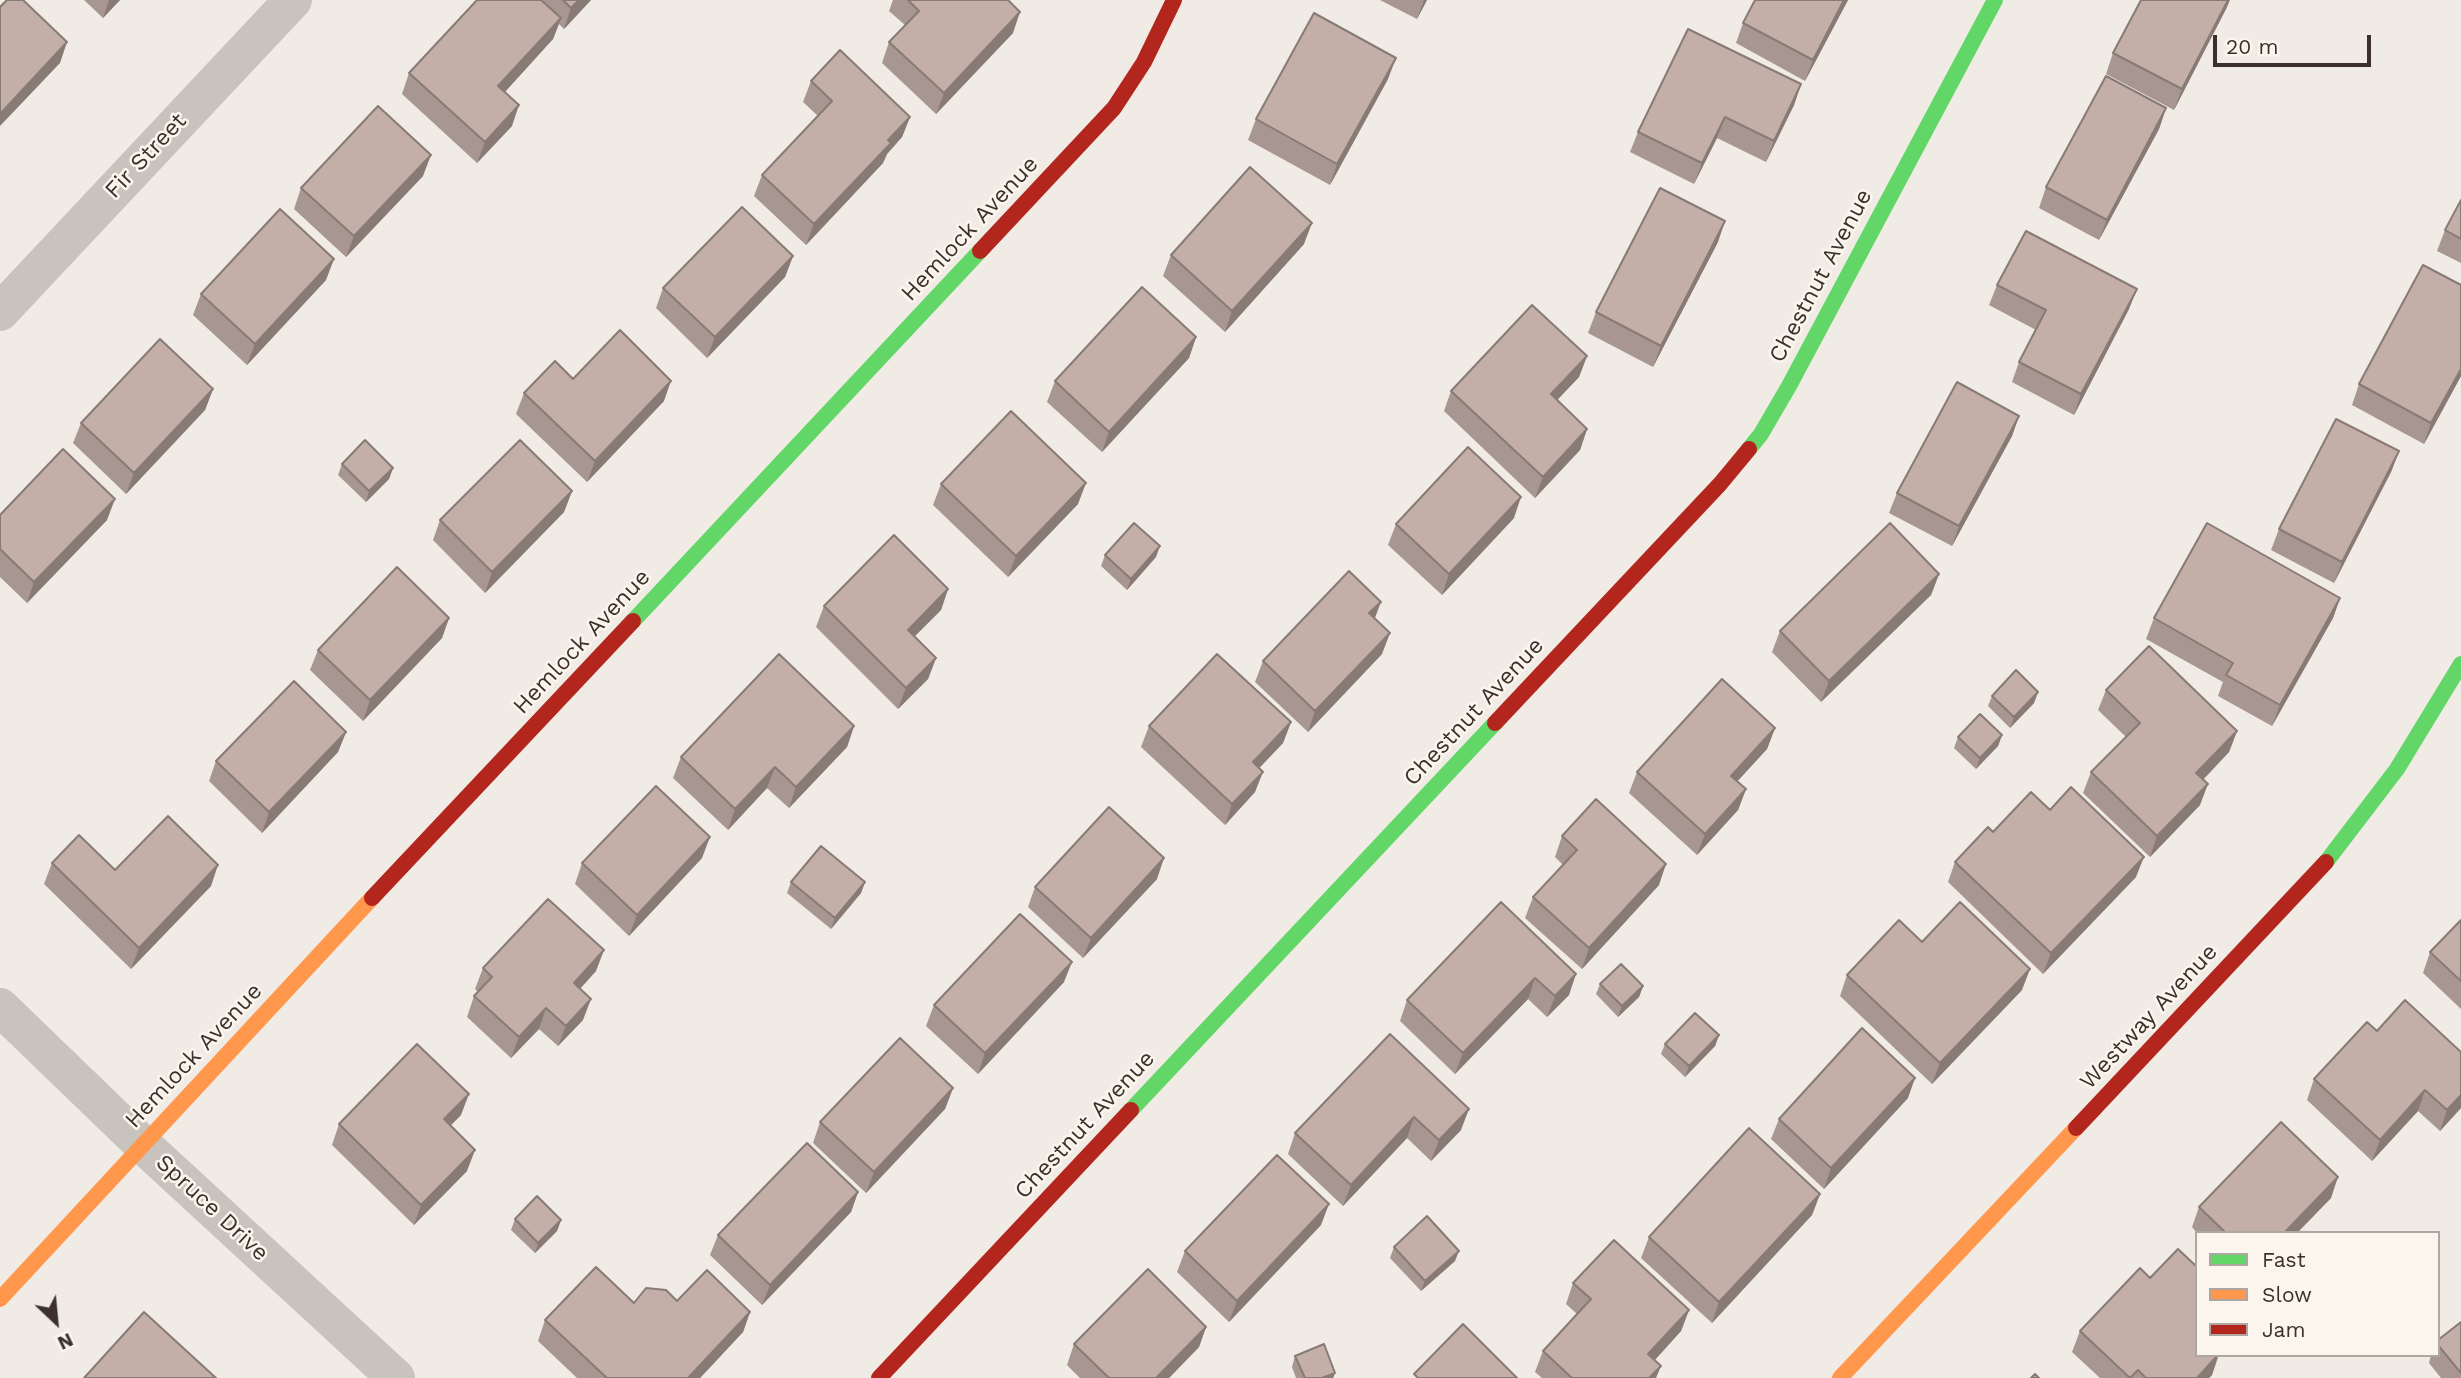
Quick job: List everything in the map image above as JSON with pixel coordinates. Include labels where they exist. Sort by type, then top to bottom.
[{"type":"street","name":"Fir Street","points":[[0,312],[293,0]]},
{"type":"street","name":"Hemlock Avenue","points":[[0,1299],[142,1144],[1114,108],[1144,62],[1174,0]]},
{"type":"street","name":"Chestnut Avenue","points":[[879,1378],[1720,484],[1761,434],[1995,0]]},
{"type":"street","name":"Westway Avenue","points":[[1840,1378],[2322,867],[2372,806],[2434,715],[2461,664]]},
{"type":"street","name":"Spruce Drive","points":[[0,1007],[142,1144],[396,1378]]},
{"type":"building","points":[[7,0],[23,0],[67,42],[0,114],[0,7]]},
{"type":"building","points":[[477,0],[541,0],[561,18],[498,86],[519,105],[485,142],[409,73]]},
{"type":"building","points":[[563,0],[579,0],[571,8]]},
{"type":"building","points":[[908,0],[1008,0],[1020,12],[944,93],[889,42],[919,11]]},
{"type":"building","points":[[1755,0],[1844,0],[1813,60],[1743,23]]},
{"type":"building","points":[[2141,0],[2228,0],[2182,89],[2113,53]]},
{"type":"building","points":[[1314,13],[1396,58],[1337,164],[1256,119]]},
{"type":"building","points":[[1688,29],[1801,84],[1774,141],[1725,117],[1702,163],[1638,132]]},
{"type":"building","points":[[840,50],[910,117],[888,140],[891,143],[814,224],[762,175],[832,101],[811,81]]},
{"type":"building","points":[[2106,76],[2166,108],[2107,220],[2046,187]]},
{"type":"building","points":[[378,106],[431,155],[354,236],[301,188]]},
{"type":"building","points":[[1250,167],[1312,223],[1232,311],[1171,255]]},
{"type":"building","points":[[1660,188],[1725,221],[1661,346],[1596,312]]},
{"type":"building","points":[[2461,200],[2461,239],[2445,230]]},
{"type":"building","points":[[742,207],[793,256],[715,337],[663,288]]},
{"type":"building","points":[[280,209],[334,259],[255,344],[201,294]]},
{"type":"building","points":[[2026,231],[2137,289],[2081,394],[2019,362],[2046,310],[1997,285]]},
{"type":"building","points":[[2423,265],[2461,285],[2461,369],[2431,423],[2359,384]]},
{"type":"building","points":[[1142,287],[1196,337],[1109,432],[1055,381]]},
{"type":"building","points":[[1532,305],[1587,356],[1551,394],[1587,429],[1543,477],[1451,391]]},
{"type":"building","points":[[620,330],[671,381],[595,461],[524,393],[555,361],[573,379]]},
{"type":"building","points":[[160,339],[213,389],[134,473],[81,423]]},
{"type":"building","points":[[1957,382],[2019,416],[1959,526],[1897,493]]},
{"type":"building","points":[[1011,411],[1086,483],[1016,556],[941,484]]},
{"type":"building","points":[[2336,419],[2399,451],[2342,562],[2279,529]]},
{"type":"building","points":[[365,440],[393,468],[369,491],[342,464]]},
{"type":"building","points":[[520,440],[572,491],[492,572],[440,520]]},
{"type":"building","points":[[1468,447],[1521,497],[1449,574],[1396,524]]},
{"type":"building","points":[[63,449],[115,499],[34,582],[0,549],[0,515]]},
{"type":"building","points":[[1134,523],[1160,546],[1131,579],[1105,555]]},
{"type":"building","points":[[1890,523],[1939,574],[1829,681],[1780,631]]},
{"type":"building","points":[[2207,523],[2340,598],[2280,705],[2226,675],[2233,663],[2154,618]]},
{"type":"building","points":[[894,535],[948,589],[908,630],[936,658],[906,688],[824,606]]},
{"type":"building","points":[[397,567],[449,618],[370,700],[318,650]]},
{"type":"building","points":[[1349,571],[1381,602],[1369,613],[1390,633],[1315,711],[1263,661]]},
{"type":"building","points":[[2149,646],[2237,731],[2196,773],[2208,784],[2157,836],[2091,772],[2140,723],[2106,690]]},
{"type":"building","points":[[779,654],[854,726],[796,787],[775,767],[735,809],[681,757]]},
{"type":"building","points":[[1217,654],[1291,722],[1253,762],[1263,772],[1232,804],[1149,726]]},
{"type":"building","points":[[2016,670],[2038,692],[2014,717],[1992,696]]},
{"type":"building","points":[[1722,679],[1775,728],[1731,776],[1746,789],[1705,834],[1637,772]]},
{"type":"building","points":[[294,681],[346,732],[269,812],[216,761]]},
{"type":"building","points":[[1980,714],[2002,735],[1980,758],[1958,737]]},
{"type":"building","points":[[656,786],[710,837],[637,915],[582,863]]},
{"type":"building","points":[[2071,787],[2144,857],[2051,953],[1955,862],[1988,827],[1993,832],[2031,792],[2050,810]]},
{"type":"building","points":[[1596,799],[1666,864],[1589,948],[1533,897],[1577,850],[1562,836]]},
{"type":"building","points":[[1109,807],[1164,858],[1091,938],[1035,887]]},
{"type":"building","points":[[168,816],[218,865],[139,948],[52,863],[79,835],[115,870]]},
{"type":"building","points":[[821,846],[865,882],[835,918],[791,882]]},
{"type":"building","points":[[548,899],[604,950],[574,983],[591,999],[566,1026],[546,1008],[519,1037],[474,996],[492,977],[483,968]]},
{"type":"building","points":[[1501,902],[1576,974],[1555,996],[1535,978],[1463,1053],[1407,1000]]},
{"type":"building","points":[[1960,902],[2030,969],[1940,1063],[1847,975],[1899,920],[1922,942]]},
{"type":"building","points":[[1020,914],[1072,962],[985,1053],[934,1005]]},
{"type":"building","points":[[2461,920],[2461,981],[2430,952]]},
{"type":"building","points":[[1621,964],[1643,986],[1622,1006],[1600,984]]},
{"type":"building","points":[[2405,1000],[2461,1052],[2461,1095],[2447,1110],[2425,1090],[2380,1140],[2314,1079],[2367,1022],[2377,1031]]},
{"type":"building","points":[[1695,1013],[1719,1035],[1689,1066],[1665,1044]]},
{"type":"building","points":[[1862,1028],[1915,1078],[1831,1168],[1779,1119]]},
{"type":"building","points":[[1390,1034],[1469,1109],[1439,1140],[1414,1117],[1351,1185],[1295,1133]]},
{"type":"building","points":[[900,1038],[953,1088],[874,1172],[820,1122]]},
{"type":"building","points":[[417,1044],[469,1094],[444,1119],[475,1150],[421,1205],[339,1124]]},
{"type":"building","points":[[2281,1122],[2338,1177],[2286,1231],[2224,1231],[2199,1207]]},
{"type":"building","points":[[1749,1128],[1820,1194],[1719,1302],[1649,1237]]},
{"type":"building","points":[[807,1143],[858,1192],[770,1285],[718,1235]]},
{"type":"building","points":[[1277,1155],[1329,1204],[1237,1301],[1185,1251]]},
{"type":"building","points":[[537,1196],[561,1220],[538,1243],[515,1219]]},
{"type":"building","points":[[1427,1216],[1459,1251],[1425,1281],[1394,1247]]},
{"type":"building","points":[[1614,1240],[1689,1310],[1648,1354],[1661,1366],[1649,1378],[1572,1378],[1543,1351],[1591,1299],[1573,1283]]},
{"type":"building","points":[[2178,1249],[2195,1265],[2195,1357],[2216,1357],[2197,1378],[2146,1378],[2138,1370],[2130,1378],[2080,1331],[2140,1268],[2150,1278]]},
{"type":"building","points":[[596,1267],[634,1303],[646,1288],[666,1290],[677,1301],[707,1270],[750,1312],[688,1378],[607,1378],[545,1320]]},
{"type":"building","points":[[1148,1269],[1206,1327],[1156,1378],[1109,1378],[1074,1344]]},
{"type":"building","points":[[144,1312],[216,1378],[84,1378]]},
{"type":"building","points":[[2461,1322],[2461,1373],[2440,1347],[2440,1338]]},
{"type":"building","points":[[1463,1324],[1517,1378],[1418,1378],[1414,1374]]},
{"type":"building","points":[[1324,1344],[1335,1373],[1322,1378],[1305,1378],[1295,1356]]},
{"type":"traffic: fast","points":[[1749,449],[1789,386],[1995,0]]},
{"type":"traffic: fast","points":[[633,621],[980,251]]},
{"type":"traffic: fast","points":[[2326,862],[2397,769],[2461,664]]},
{"type":"traffic: fast","points":[[1131,1110],[1495,723]]},
{"type":"traffic: slow","points":[[0,1299],[372,898]]},
{"type":"traffic: slow","points":[[1840,1378],[2076,1128]]},
{"type":"traffic: jam","points":[[980,251],[1114,108],[1144,62],[1174,0]]},
{"type":"traffic: jam","points":[[1495,723],[1720,484],[1749,449]]},
{"type":"traffic: jam","points":[[372,898],[633,621]]},
{"type":"traffic: jam","points":[[2076,1128],[2326,862]]},
{"type":"traffic: jam","points":[[879,1378],[1131,1110]]}]
